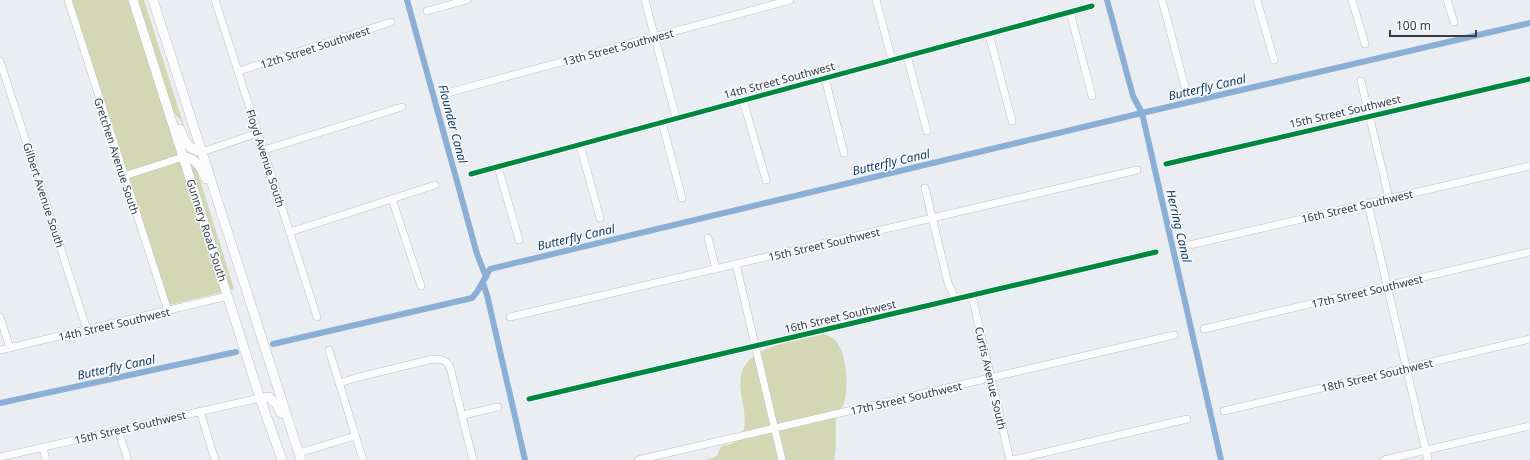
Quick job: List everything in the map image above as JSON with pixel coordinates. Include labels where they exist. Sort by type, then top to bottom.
[{"type":"main road","name":"Gunnery Road South","points":[[133,0],[260,398],[282,460]]},
{"type":"main road","name":"Gunnery Road South","points":[[153,0],[216,193],[298,458]]},
{"type":"main road","points":[[169,112],[177,121],[183,138],[189,147],[196,151],[202,152]]},
{"type":"main road","points":[[183,157],[189,158],[199,166],[210,189],[216,193]]},
{"type":"main road","points":[[260,398],[269,397],[280,410],[298,458]]},
{"type":"street","name":"Gretchen Avenue South","points":[[68,0],[168,311]]},
{"type":"street","name":"Floyd Avenue South","points":[[216,0],[317,317]]},
{"type":"street","points":[[428,11],[467,0]]},
{"type":"street","points":[[644,0],[676,118]]},
{"type":"street","name":"13th Street Southwest","points":[[447,93],[790,0]]},
{"type":"street","points":[[876,0],[892,60]]},
{"type":"street","points":[[1162,0],[1185,87]]},
{"type":"street","points":[[1257,0],[1274,60]]},
{"type":"street","points":[[1352,0],[1365,44]]},
{"type":"street","points":[[1448,0],[1454,22]]},
{"type":"street","name":"14th Street Southwest","points":[[471,174],[1092,6]]},
{"type":"street","points":[[1070,12],[1092,96]]},
{"type":"street","name":"12th Street Southwest","points":[[239,71],[391,22]]},
{"type":"street","points":[[988,34],[1012,121]]},
{"type":"street","points":[[907,56],[927,131]]},
{"type":"street","name":"Gilbert Avenue South","points":[[0,61],[87,330]]},
{"type":"street","points":[[825,78],[844,153]]},
{"type":"street","name":"15th Street Southwest","points":[[1166,164],[1530,79]]},
{"type":"street","points":[[1361,81],[1389,198]]},
{"type":"street","points":[[743,100],[766,180]]},
{"type":"street","points":[[264,150],[402,107]]},
{"type":"street","points":[[662,122],[682,198]]},
{"type":"street","points":[[202,152],[258,133]]},
{"type":"street","points":[[580,145],[600,218]]},
{"type":"street","points":[[124,176],[183,157]]},
{"type":"street","name":"16th Street Southwest","points":[[1185,246],[1530,166]]},
{"type":"street","points":[[498,167],[519,240]]},
{"type":"street","name":"15th Street Southwest","points":[[510,317],[1137,170]]},
{"type":"street","points":[[290,232],[435,185]]},
{"type":"street","points":[[925,188],[948,283],[956,300]]},
{"type":"street","points":[[392,199],[421,286]]},
{"type":"street","points":[[1368,204],[1428,460]]},
{"type":"street","points":[[708,238],[716,269]]},
{"type":"street","name":"16th Street Southwest","points":[[529,399],[1156,252]]},
{"type":"street","name":"17th Street Southwest","points":[[1204,329],[1530,252]]},
{"type":"street","points":[[736,264],[782,460]]},
{"type":"street","name":"14th Street Southwest","points":[[0,350],[228,296]]},
{"type":"street","name":"Curtis Avenue South","points":[[972,296],[1011,460]]},
{"type":"street","points":[[0,317],[10,348]]},
{"type":"street","name":"17th Street Southwest","points":[[638,460],[1174,335]]},
{"type":"street","name":"18th Street Southwest","points":[[1224,410],[1530,339]]},
{"type":"street","points":[[329,350],[363,460]]},
{"type":"street","points":[[339,383],[433,359],[446,361],[450,367],[473,460]]},
{"type":"street","name":"15th Street Southwest","points":[[0,457],[260,398]]},
{"type":"street","points":[[462,415],[498,407]]},
{"type":"street","points":[[200,411],[216,460]]},
{"type":"street","points":[[1011,460],[1187,419]]},
{"type":"street","points":[[1384,460],[1530,426]]},
{"type":"street","points":[[118,430],[128,460]]},
{"type":"street","points":[[298,458],[356,436]]},
{"type":"street","points":[[43,448],[46,460]]},
{"type":"green space","points":[[71,0],[130,0],[223,292],[169,305]]},
{"type":"green space","points":[[136,0],[144,0],[188,139],[180,119],[171,110]]},
{"type":"green space","points":[[189,161],[196,167],[234,289],[229,290]]},
{"type":"green space","points":[[821,333],[835,340],[839,346],[844,361],[847,379],[846,396],[836,420],[834,460],[706,460],[717,456],[721,446],[733,443],[741,436],[745,417],[740,384],[741,373],[752,357],[770,347]]},
{"type":"waterway","name":"Flounder Canal","points":[[407,0],[477,254],[486,277]]},
{"type":"waterway","name":"Herring Canal","points":[[1107,0],[1133,96],[1142,113],[1221,460]]},
{"type":"waterway","name":"Butterfly Canal","points":[[273,344],[472,298],[490,269],[1142,113],[1530,23]]},
{"type":"waterway","name":"Flounder Canal","points":[[483,283],[525,460]]},
{"type":"waterway","name":"Butterfly Canal","points":[[0,403],[236,352]]},
{"type":"cycle path","points":[[471,174],[1092,6]]},
{"type":"cycle path","points":[[1166,164],[1530,79]]},
{"type":"cycle path","points":[[529,399],[1156,252]]}]
